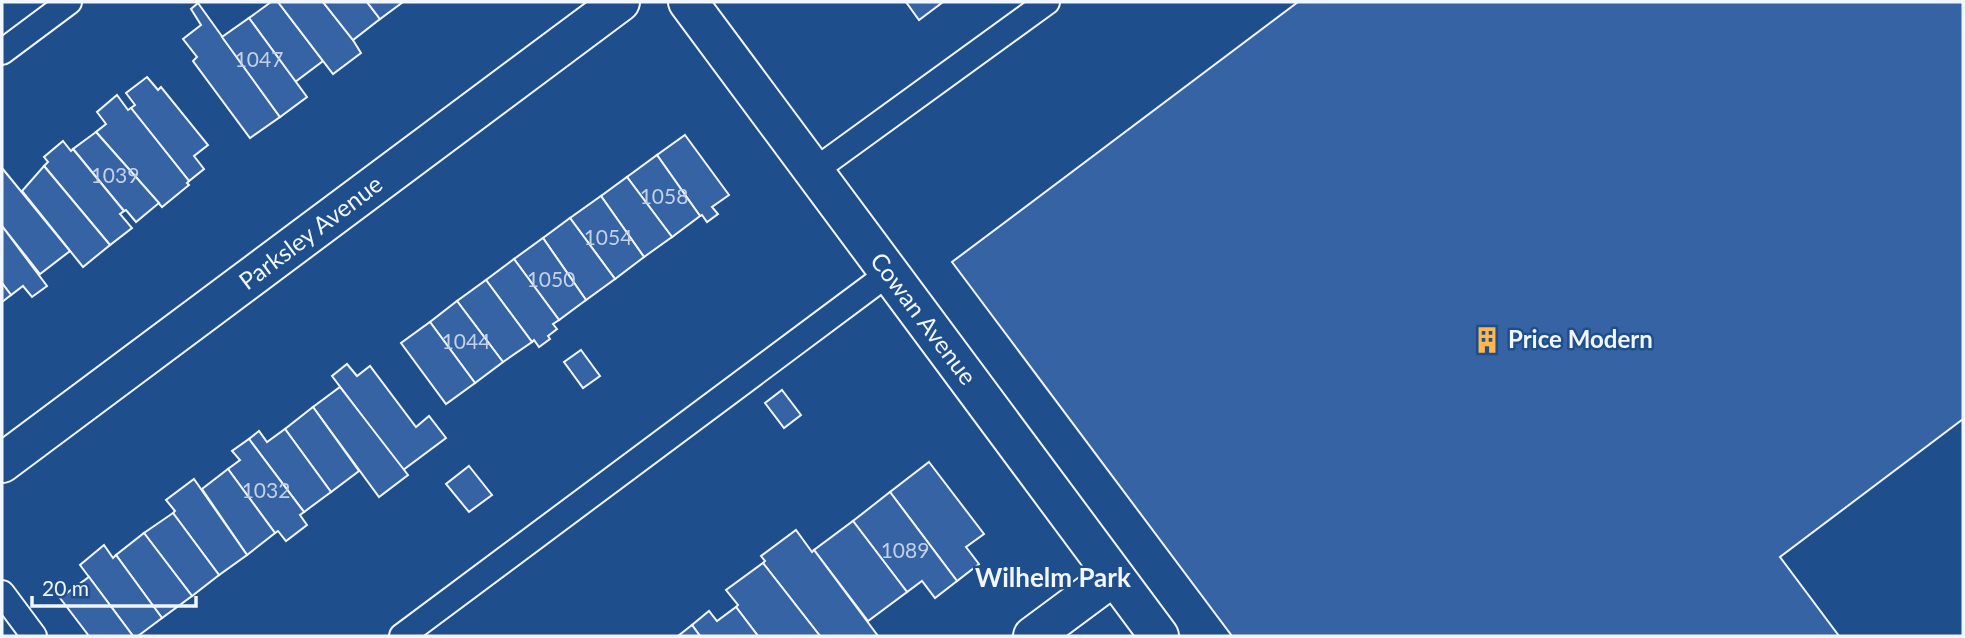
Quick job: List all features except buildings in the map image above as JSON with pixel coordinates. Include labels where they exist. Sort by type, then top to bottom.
[{"type":"street","name":"Parksley Avenue","points":[[2,463],[620,2]]},
{"type":"street","name":"Cowan Avenue","points":[[688,2],[1159,636]]},
{"type":"street","points":[[1033,636],[1114,576]]},
{"type":"lane","points":[[2,52],[69,2]]},
{"type":"lane","points":[[814,172],[1047,2]]},
{"type":"lane","points":[[402,636],[889,273]]},
{"type":"lane","points":[[2,593],[34,636]]},
{"type":"place","name":"Price Modern","points":[[1487,340]]},
{"type":"district","name":"Wilhelm Park","points":[[1053,578]]}]
